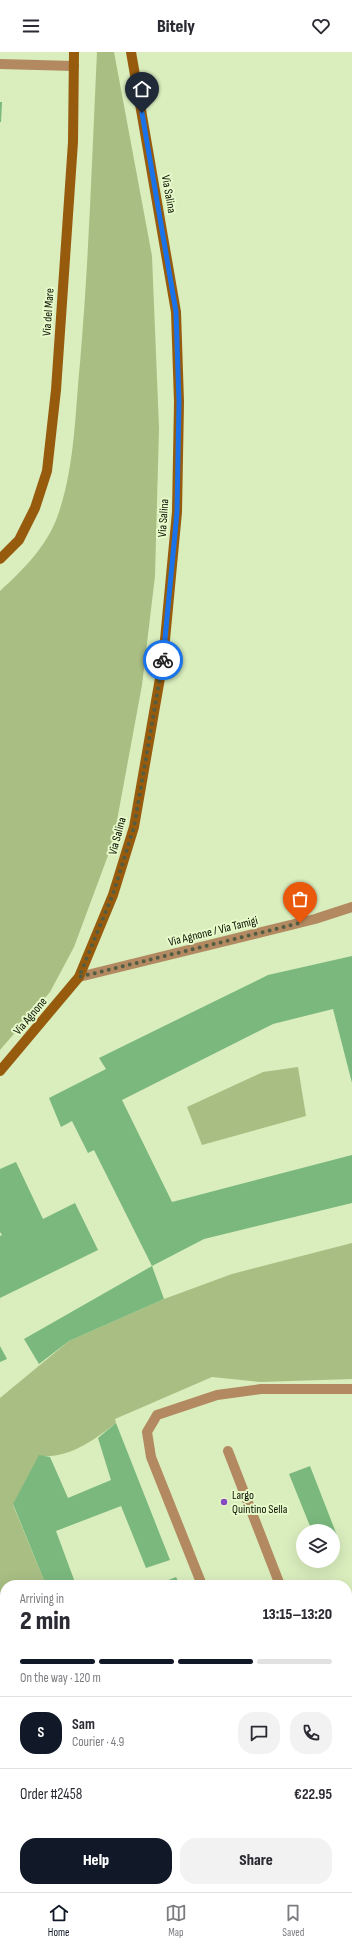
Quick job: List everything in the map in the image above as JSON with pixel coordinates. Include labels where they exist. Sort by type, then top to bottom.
[{"type":"main road","name":"Via del Mare","points":[[0,559],[19,540],[35,508],[47,471],[56,390],[71,166],[74,52]]},
{"type":"main road","name":"Via Salina","points":[[79,977],[113,894],[134,827],[163,661],[177,512],[179,402],[176,312],[131,52]]},
{"type":"main road","name":"Via Agnone","points":[[0,1071],[79,977]]},
{"type":"street","points":[[0,64],[74,66]]},
{"type":"street","name":"Via Agnone / Via Tamigi","points":[[79,977],[315,919],[352,907]]},
{"type":"street","points":[[200,1580],[151,1457],[147,1432],[157,1415],[217,1395],[261,1390],[352,1389]]},
{"type":"street","points":[[228,1451],[278,1580]]},
{"type":"shaded area","points":[[97,52],[114,52],[152,256],[159,428],[155,576],[142,685],[113,842],[74,947],[50,992],[0,1050],[0,591],[34,556],[48,537],[58,515],[68,478],[74,439],[86,285]]},
{"type":"shaded area","points":[[298,1067],[306,1116],[202,1145],[187,1107],[263,1072]]},
{"type":"shaded area","points":[[352,1243],[352,1379],[260,1382],[212,1377],[115,1419],[116,1423],[90,1442],[80,1447],[61,1454],[39,1456],[13,1505],[44,1580],[0,1580],[0,1398],[69,1341],[164,1299],[232,1274]]},
{"type":"building","points":[[0,102],[2,102],[1,122],[0,122]]},
{"type":"building","points":[[352,956],[352,1083],[333,1009],[273,1024],[122,1100],[172,1202],[352,1155],[352,1203],[204,1239],[152,1266],[94,1150],[88,1153],[72,1121],[61,1127],[49,1098],[106,1069],[99,1058],[268,975]]},
{"type":"building","points":[[16,1162],[43,1219],[75,1203],[98,1250],[0,1298],[0,1236],[2,1235],[0,1232],[0,1169]]},
{"type":"building","points":[[152,1266],[164,1299],[69,1341],[39,1364],[24,1339]]},
{"type":"building","points":[[0,1346],[7,1359],[0,1362]]},
{"type":"building","points":[[116,1423],[170,1560],[146,1568],[121,1506],[56,1531],[74,1580],[44,1580],[13,1504],[39,1455],[50,1457],[68,1498],[111,1480],[98,1438]]},
{"type":"building","points":[[310,1466],[333,1524],[309,1524],[289,1474]]},
{"type":"building","points":[[176,1577],[178,1580],[168,1580]]},
{"type":"way so far","points":[[163,660],[134,827],[113,894],[79,977],[300,923]]},
{"type":"place","name":"Largo Quintino Sella","points":[[224,1502]]},
{"type":"route","points":[[142,113],[176,312],[179,402],[177,512],[163,660]]}]
